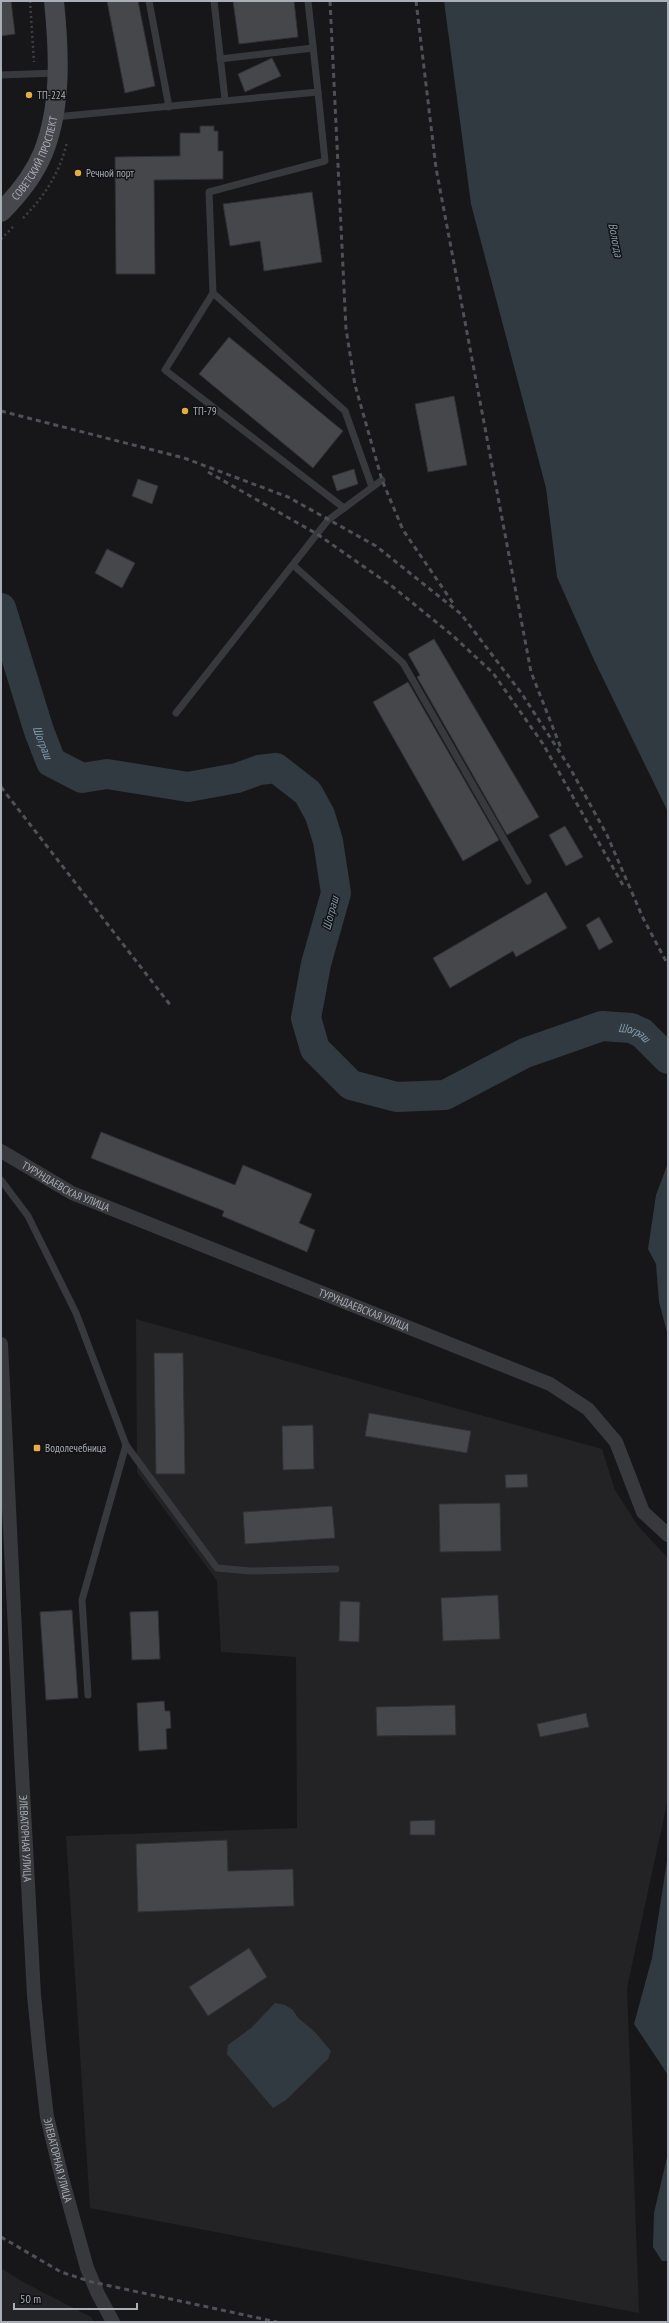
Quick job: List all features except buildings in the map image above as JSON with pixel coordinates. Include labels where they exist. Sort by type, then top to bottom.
[{"type":"street","name":"СОВЕТСКИЙ ПРОСПЕКТ","points":[[1,212],[29,179],[43,153],[53,117],[57,73],[57,33],[54,1]]},
{"type":"street","name":"ТУРУНДАЕВСКАЯ УЛИЦА","points":[[1,1151],[72,1193],[550,1384],[588,1409],[616,1442],[643,1512],[668,1535]]},
{"type":"street","name":"ЭЛЕВАТОРНАЯ УЛИЦА","points":[[1,1344],[34,1995],[40,2056],[47,2117],[62,2178],[87,2268],[98,2294],[113,2322]]},
{"type":"lane","points":[[149,1],[169,107]]},
{"type":"lane","points":[[214,1],[225,100]]},
{"type":"lane","points":[[308,1],[325,161],[209,192],[213,293],[165,370],[344,508]]},
{"type":"lane","points":[[220,59],[313,48]]},
{"type":"lane","points":[[1,75],[57,73]]},
{"type":"lane","points":[[53,117],[318,92]]},
{"type":"lane","points":[[213,293],[346,412],[372,487]]},
{"type":"lane","points":[[176,713],[328,520],[382,480]]},
{"type":"lane","points":[[293,565],[403,663],[528,881]]},
{"type":"lane","points":[[1,1180],[28,1216],[76,1313],[126,1445],[217,1568],[250,1571],[336,1569]]},
{"type":"lane","points":[[88,1695],[82,1600],[126,1445]]},
{"type":"path","points":[[30,1],[35,74]]},
{"type":"shaded area","points":[[136,1319],[602,1449],[615,1490],[638,1526],[668,1558],[668,1799],[627,1988],[639,2313],[90,2208],[66,1836],[297,1828],[296,1657],[221,1652],[217,1581],[137,1472]]},
{"type":"shaded area","points":[[1,2268],[21,2281],[91,2317],[94,2322],[1,2322]]},
{"type":"water","name":"Вологда","points":[[444,1],[668,1],[668,812],[594,660],[557,577],[546,488],[471,204]]},
{"type":"water","points":[[668,1163],[668,1336],[659,1302],[656,1264],[648,1249],[656,1195]]},
{"type":"water","points":[[668,1854],[668,2075],[634,2024],[652,1958]]},
{"type":"water","points":[[275,2003],[285,2005],[293,2010],[298,2018],[314,2031],[331,2051],[328,2059],[286,2100],[273,2108],[227,2054],[228,2045],[251,2028]]},
{"type":"water","points":[[668,2153],[668,2261],[662,2261],[653,2247],[654,2213]]},
{"type":"waterway","name":"Шограш","points":[[1,608],[39,731],[51,762],[82,778],[107,774],[188,787],[237,778],[259,770],[276,768],[308,793],[320,815],[328,841],[336,893],[316,964],[306,1018],[315,1049],[351,1085],[397,1097],[445,1095],[525,1053],[602,1026],[631,1028],[642,1033],[668,1059]]},
{"type":"railway","points":[[330,1],[346,329],[355,385],[382,480],[403,530],[455,606]]},
{"type":"railway","points":[[416,1],[436,168],[531,672],[561,748]]},
{"type":"railway","points":[[1,411],[184,458],[288,497],[376,546],[461,614],[522,694],[570,768],[607,835],[643,918],[668,965]]},
{"type":"railway","points":[[208,472],[317,534],[393,587],[452,635],[493,673],[543,744],[624,887]]},
{"type":"railway","points":[[1,787],[171,1006]]},
{"type":"railway","points":[[1,2237],[61,2272],[92,2282],[277,2322]]},
{"type":"place","name":"ТП-224","points":[[29,95]]},
{"type":"place","name":"Речной порт","points":[[78,173]]},
{"type":"place","name":"ТП-79","points":[[185,411]]},
{"type":"place","name":"Водолечебница","points":[[37,1448]]}]
